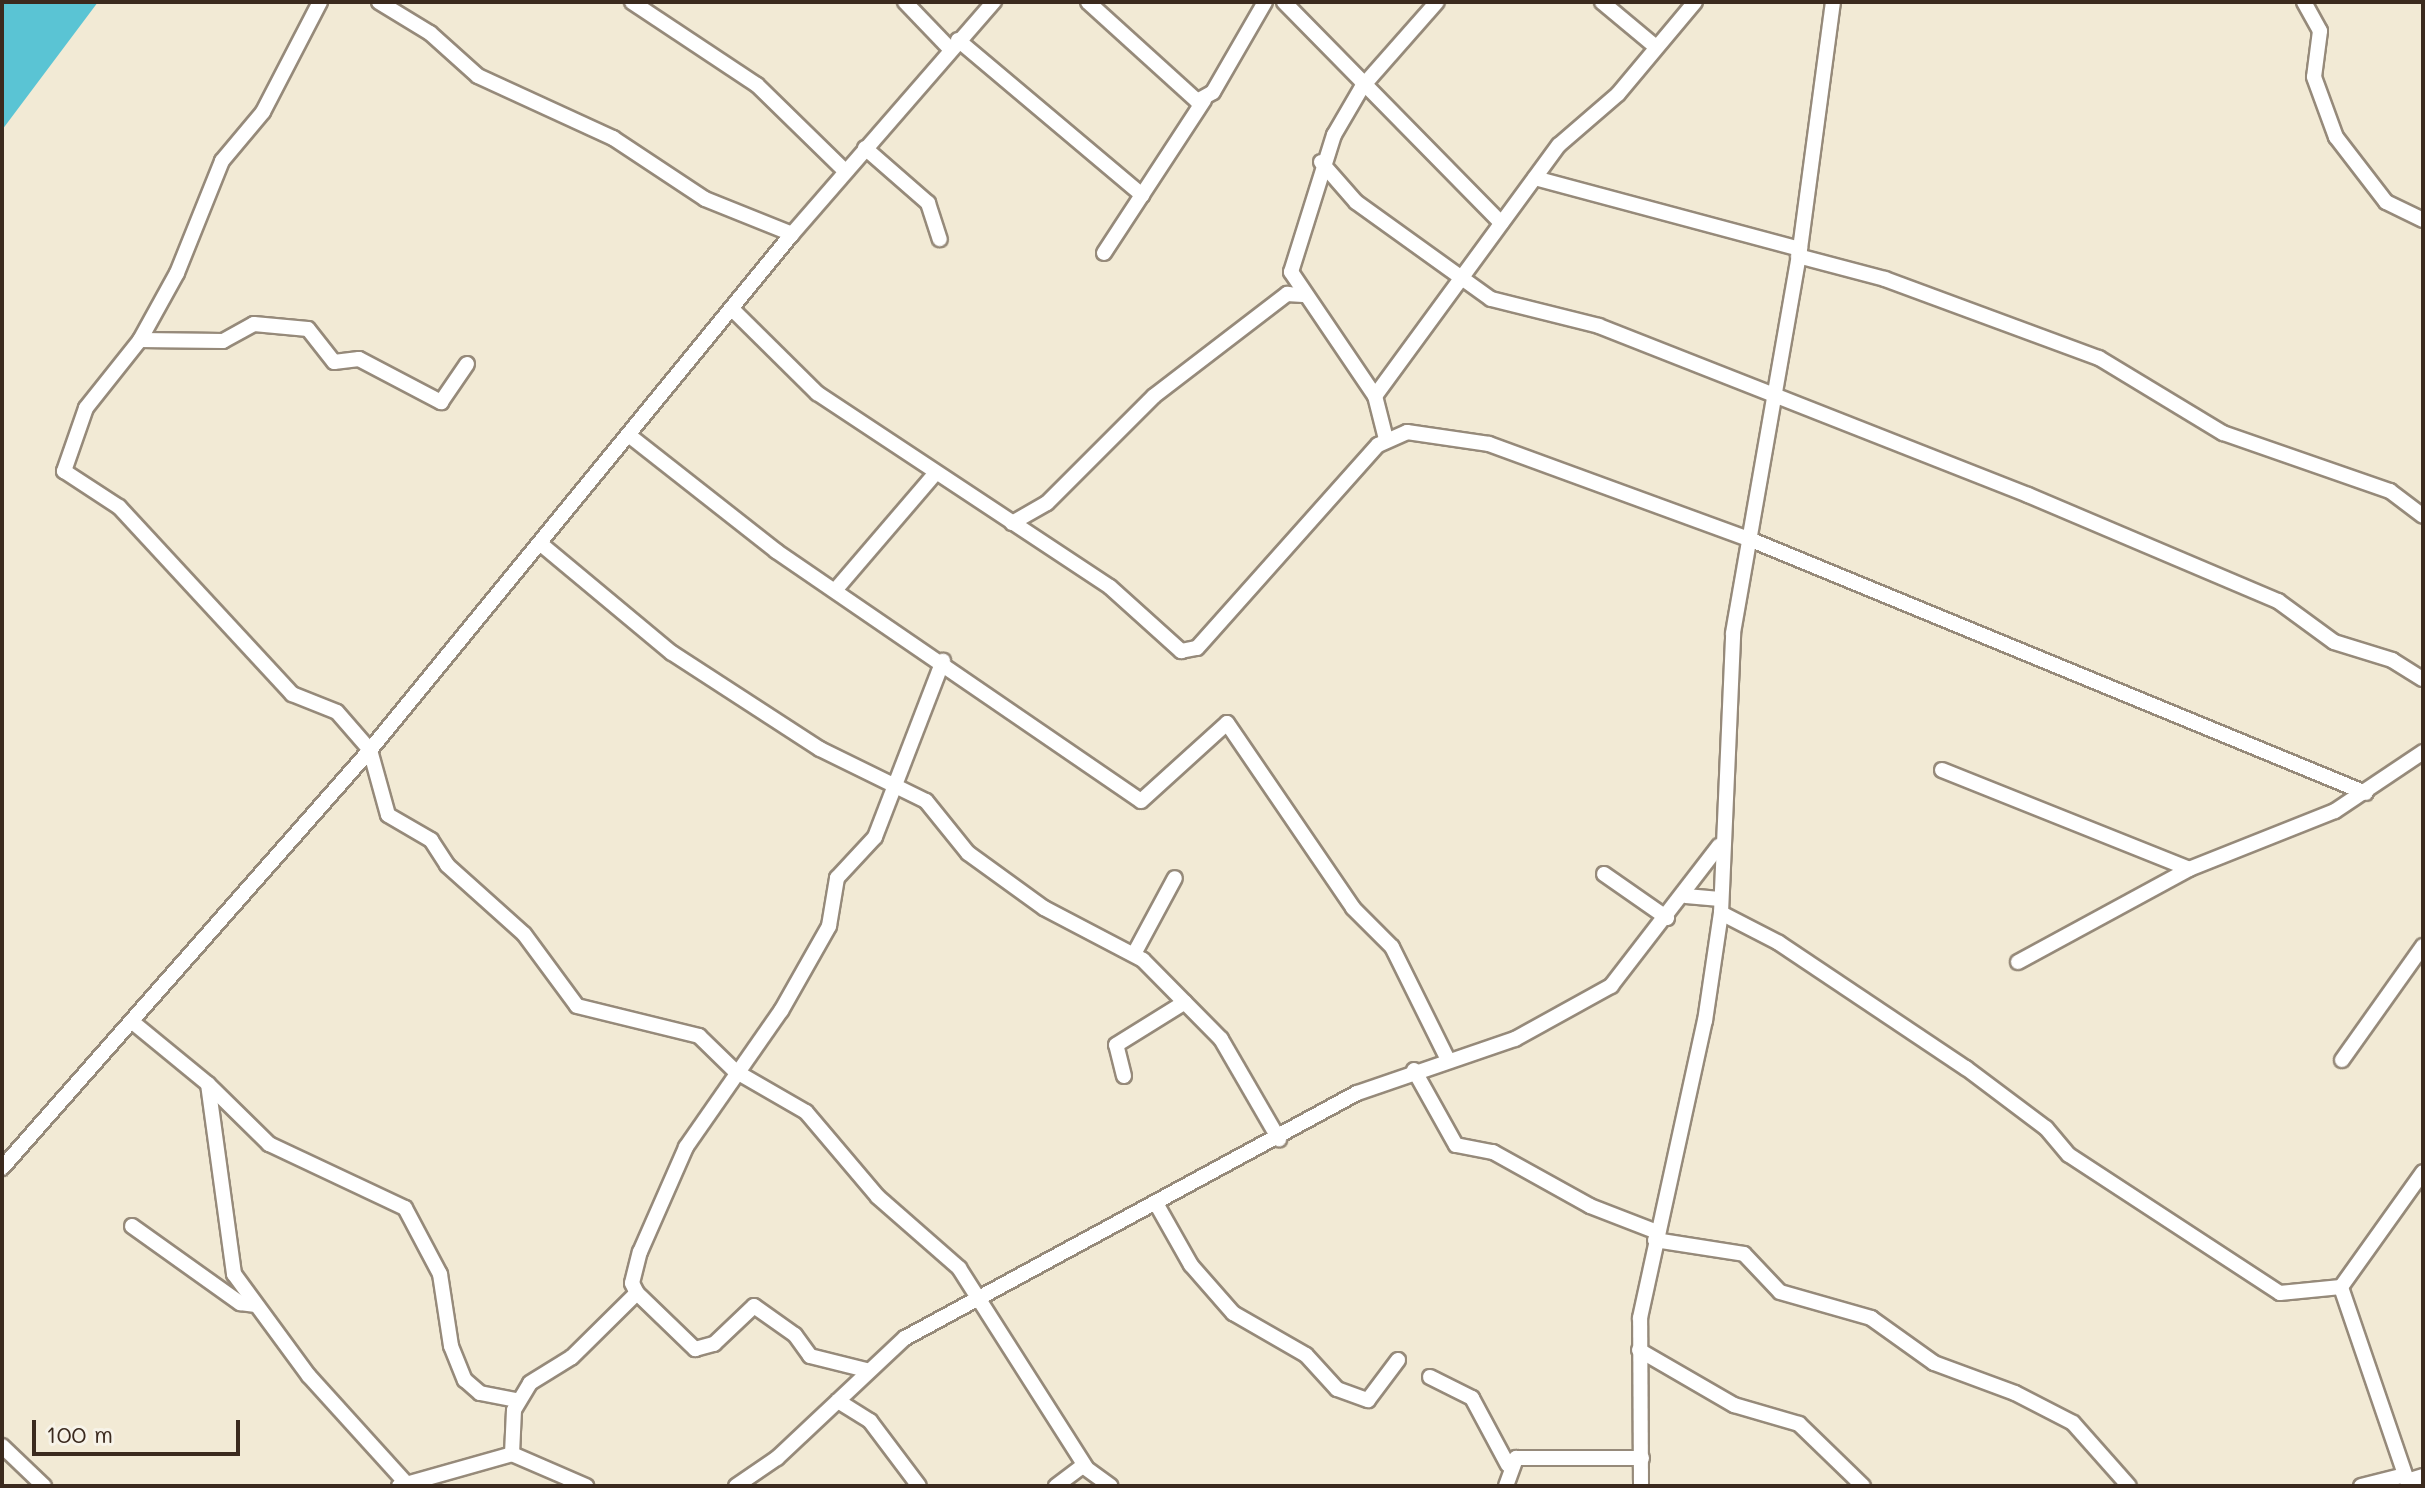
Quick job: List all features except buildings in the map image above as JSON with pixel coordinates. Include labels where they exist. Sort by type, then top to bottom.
[{"type":"street","points":[[320,2],[263,112],[222,161],[177,273],[140,340],[86,408],[64,471],[119,507],[292,694],[322,702],[370,750],[388,815],[431,840],[447,865],[524,934],[577,1006],[699,1036],[735,1071],[806,1112],[878,1197],[959,1268],[1012,1362],[1086,1467],[1111,1486]]},
{"type":"street","points":[[379,2],[430,33],[478,76],[613,138],[705,199],[792,234]]},
{"type":"street","points":[[632,2],[757,85],[845,171]]},
{"type":"street","points":[[905,2],[954,45],[1142,195]]},
{"type":"street","points":[[2,1168],[135,1024],[370,750],[630,436],[792,234],[994,2]]},
{"type":"street","points":[[1088,2],[1190,98],[1204,100]]},
{"type":"street","points":[[1104,253],[1265,2]]},
{"type":"street","points":[[1284,2],[1362,87],[1501,223]]},
{"type":"street","points":[[1287,294],[1321,162],[1362,87],[1437,2]]},
{"type":"street","points":[[1602,2],[1656,47]]},
{"type":"street","points":[[1375,396],[1433,312],[1462,285],[1501,223],[1546,162],[1695,2]]},
{"type":"street","points":[[1641,1486],[1639,1350],[1656,1236],[1693,1088],[1720,906],[1719,845],[1733,633],[1770,392],[1799,252],[1833,2]]},
{"type":"street","points":[[2304,2],[2320,31],[2314,77],[2336,137],[2386,202],[2423,220]]},
{"type":"street","points":[[865,148],[928,203],[940,239]]},
{"type":"street","points":[[1321,162],[1356,202],[1462,285],[1599,326],[2186,560],[2297,611],[2334,642],[2392,660],[2423,679]]},
{"type":"street","points":[[1546,162],[1553,178]]},
{"type":"street","points":[[1535,178],[1553,178],[1606,200],[1799,252],[1897,283],[2099,358],[2223,433],[2390,491],[2423,516]]},
{"type":"street","points":[[1291,272],[1303,295],[1375,396],[1386,439]]},
{"type":"street","points":[[1012,523],[1047,503],[1154,396],[1287,294],[1303,295]]},
{"type":"street","points":[[732,309],[805,383],[935,474],[1012,523],[1191,652],[1386,439],[1407,432],[1489,444],[1749,539],[2366,793]]},
{"type":"street","points":[[140,340],[223,341],[254,324],[308,329],[334,362],[359,359],[441,402],[467,364]]},
{"type":"street","points":[[630,436],[716,507],[838,587],[1141,801],[1227,723],[1353,908],[1392,947],[1448,1060]]},
{"type":"street","points":[[838,587],[935,474]]},
{"type":"street","points":[[541,544],[672,653],[820,749],[899,784],[926,801],[968,853],[1031,899],[1134,954],[1221,1039],[1279,1139]]},
{"type":"street","points":[[866,1370],[810,1356],[754,1306],[714,1344],[695,1349],[637,1293],[632,1283],[640,1252],[686,1147],[735,1071],[781,1011],[829,926],[837,878],[875,837],[899,784],[943,661]]},
{"type":"street","points":[[2018,962],[2189,869],[2249,850],[2366,793],[2423,752]]},
{"type":"street","points":[[1942,770],[2189,869]]},
{"type":"street","points":[[736,1486],[838,1401],[889,1348],[1398,1075],[1515,1039],[1593,998],[1629,970],[1686,896],[1719,845]]},
{"type":"street","points":[[1604,874],[1667,918]]},
{"type":"street","points":[[1134,954],[1175,878]]},
{"type":"street","points":[[1686,896],[1720,906],[1779,943],[1966,1068],[2046,1128],[2069,1155],[2280,1293],[2341,1287],[2423,1172]]},
{"type":"street","points":[[2342,1060],[2423,946]]},
{"type":"street","points":[[1124,1076],[1116,1045],[1185,1002]]},
{"type":"street","points":[[135,1024],[208,1084],[269,1144],[405,1208],[440,1274],[458,1367],[480,1393],[517,1400]]},
{"type":"street","points":[[1414,1070],[1426,1099],[1456,1145],[1493,1152],[1568,1196],[1656,1236],[1744,1254],[1780,1292],[1871,1318],[1934,1363],[2015,1393],[2073,1423],[2129,1486]]},
{"type":"street","points":[[1398,1075],[1426,1099]]},
{"type":"street","points":[[208,1084],[227,1256],[256,1305],[402,1485],[512,1454],[586,1486]]},
{"type":"street","points":[[1157,1205],[1191,1265],[1233,1313],[1306,1355],[1337,1389],[1368,1400],[1398,1360]]},
{"type":"street","points":[[132,1226],[240,1303],[256,1305]]},
{"type":"street","points":[[2341,1287],[2407,1481]]},
{"type":"street","points":[[512,1454],[517,1400],[637,1293]]},
{"type":"street","points":[[1639,1350],[1734,1405],[1799,1424],[1863,1486]]},
{"type":"street","points":[[1430,1377],[1472,1398],[1508,1465],[1506,1486]]},
{"type":"street","points":[[838,1401],[870,1421],[919,1486]]},
{"type":"street","points":[[2,1446],[44,1486]]},
{"type":"street","points":[[1508,1465],[1544,1455],[1642,1458]]},
{"type":"street","points":[[1056,1486],[1086,1467]]},
{"type":"street","points":[[2361,1486],[2423,1476]]},
{"type":"water","points":[[2,2],[98,2],[2,130]]}]
